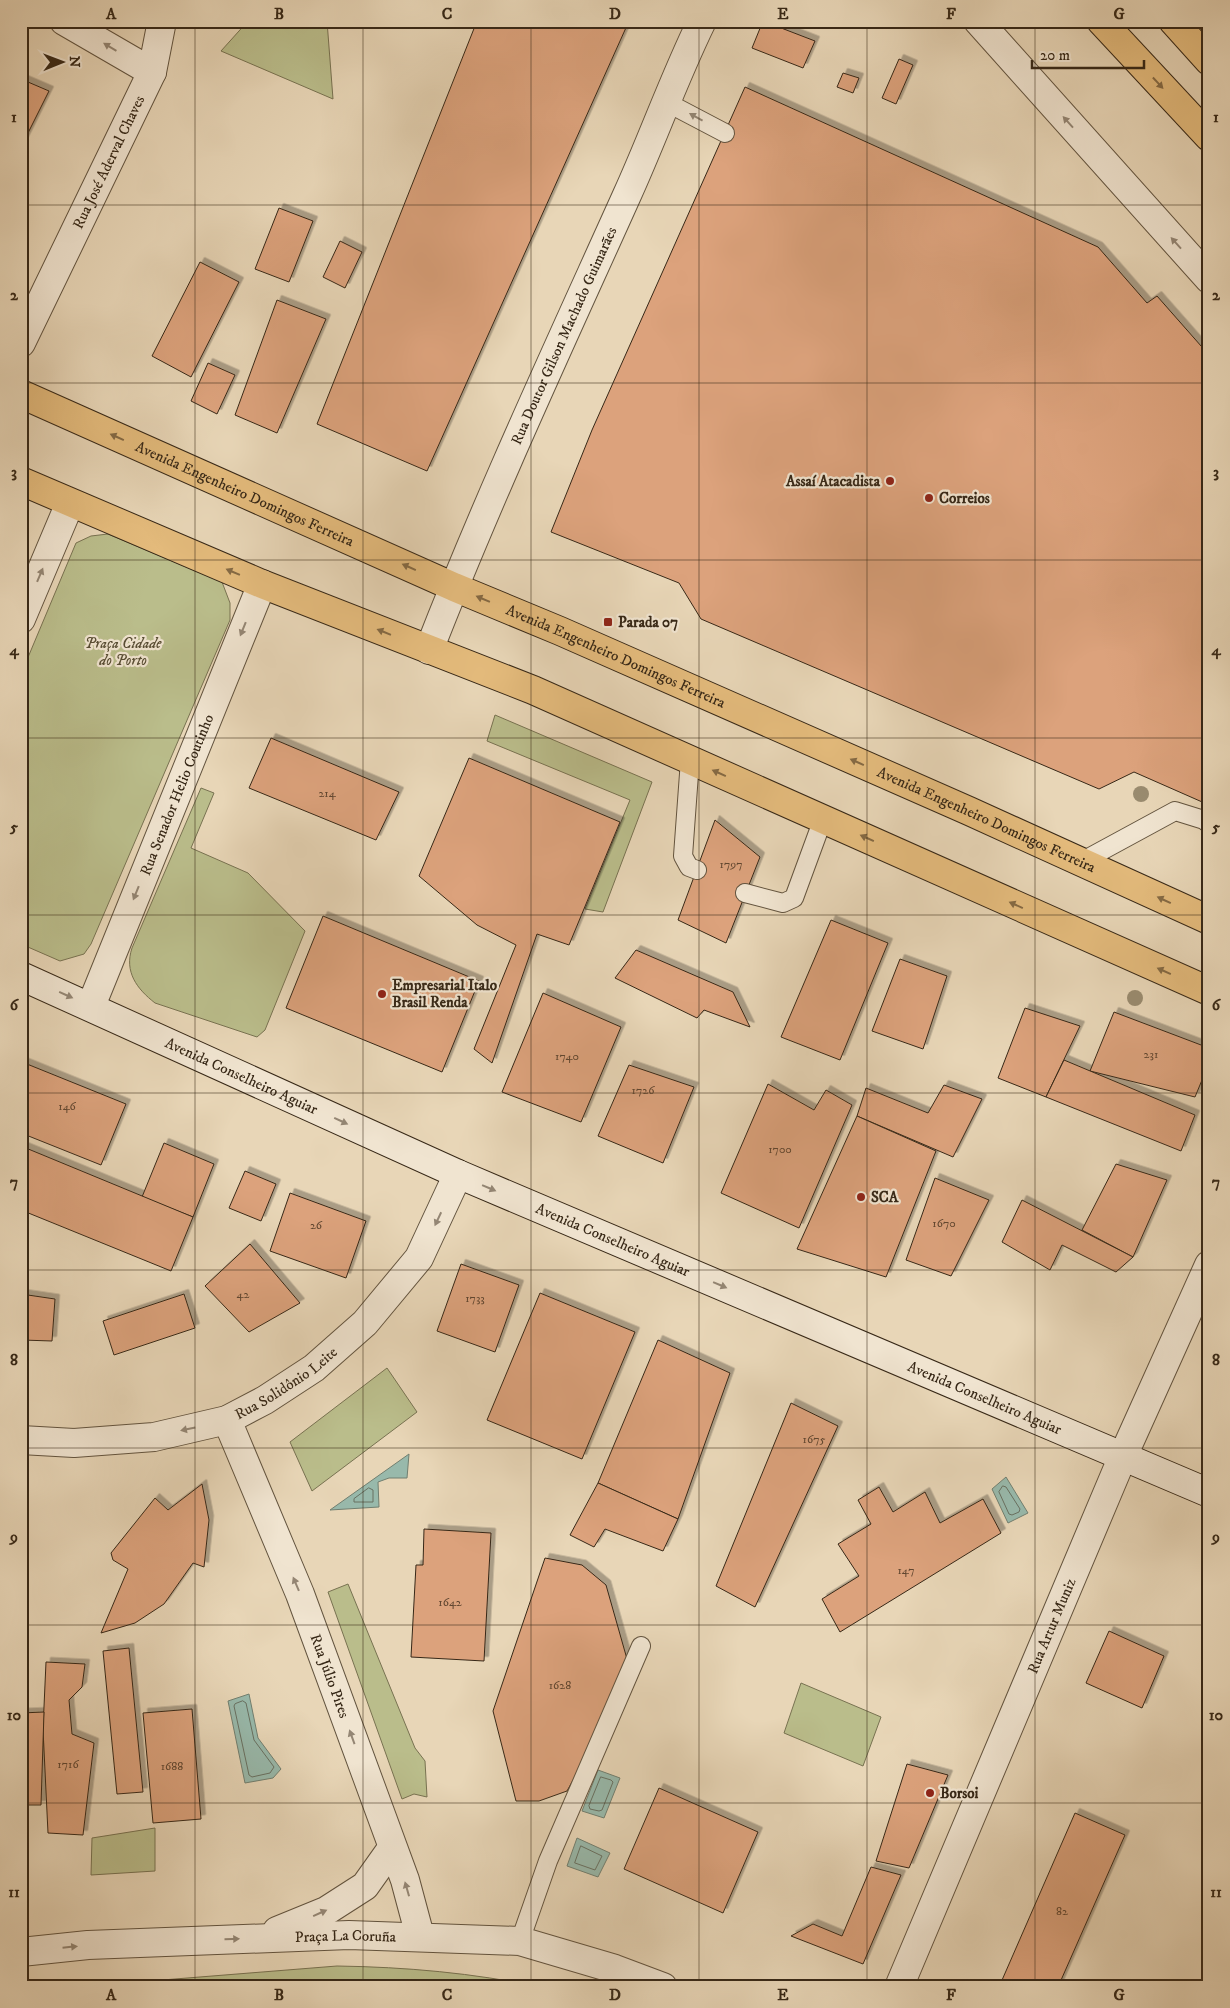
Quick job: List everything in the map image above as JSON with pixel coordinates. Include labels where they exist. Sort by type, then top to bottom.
[{"type":"main road","points":[[1102,21],[1209,137]]},
{"type":"main road","points":[[1173,21],[1209,61]]},
{"type":"main road","name":"Avenida Engenheiro Domingos Ferreira","points":[[21,394],[454,587],[560,631],[969,811],[1209,920]]},
{"type":"main road","points":[[21,481],[262,584],[533,690],[1209,991]]},
{"type":"street","name":"Rua José Aderval Chaves","points":[[21,343],[152,72],[162,21]]},
{"type":"street","name":"Rua Doutor Gilson Machado Guimarães","points":[[429,650],[454,587],[542,383],[641,165],[687,52],[702,21]]},
{"type":"street","points":[[978,21],[1209,279]]},
{"type":"street","points":[[74,23],[152,72]]},
{"type":"street","points":[[21,620],[70,503]]},
{"type":"street","name":"Rua Senador Helio Coutinho","points":[[91,1006],[262,584]]},
{"type":"street","name":"Avenida Conselheiro Aguiar","points":[[21,976],[91,1006],[458,1174],[1209,1493]]},
{"type":"street","name":"Rua Solidônio Leite","points":[[21,1440],[74,1443],[154,1437],[227,1420],[265,1400],[314,1368],[365,1323],[419,1258],[458,1174]]},
{"type":"street","name":"Rua Artur Muniz","points":[[899,1987],[1123,1456],[1209,1264]]},
{"type":"street","name":"Rua Júlio Pires","points":[[227,1420],[300,1594],[404,1880],[420,1936]]},
{"type":"street","points":[[259,1938],[326,1911],[365,1886],[392,1848]]},
{"type":"street","name":"Praça La Coruña","points":[[21,1952],[88,1944],[349,1935],[520,1941],[616,1969],[663,1987]]},
{"type":"lane","points":[[666,102],[725,133]]},
{"type":"lane","points":[[690,760],[683,856],[689,867],[697,870]]},
{"type":"lane","points":[[1080,862],[1175,811],[1204,820],[1209,824]]},
{"type":"lane","points":[[745,893],[783,903],[794,898],[823,819]]},
{"type":"lane","points":[[520,1941],[548,1861],[641,1646]]},
{"type":"green space","points":[[248,21],[327,21],[333,99],[221,51]]},
{"type":"green space","name":"Praça Cidade do Porto","points":[[108,534],[222,582],[230,603],[230,620],[91,944],[84,954],[60,961],[21,944],[21,674],[76,543],[91,536]]},
{"type":"green space","points":[[495,715],[652,782],[603,912],[585,909],[630,800],[487,741]]},
{"type":"green space","points":[[201,788],[214,793],[191,848],[248,873],[305,931],[265,1030],[257,1037],[155,1003],[138,986],[131,972],[130,957],[132,948]]},
{"type":"green space","points":[[387,1368],[417,1412],[312,1491],[290,1442]]},
{"type":"green space","points":[[348,1584],[415,1748],[425,1761],[427,1797],[414,1794],[402,1799],[328,1592]]},
{"type":"green space","points":[[801,1683],[881,1717],[863,1766],[784,1733]]},
{"type":"green space","points":[[155,1828],[155,1871],[91,1875],[92,1838]]},
{"type":"green space","points":[[337,1966],[439,1972],[490,1978],[540,1987],[109,1987],[125,1983]]},
{"type":"water","points":[[409,1454],[407,1478],[389,1478],[378,1482],[379,1507],[330,1510]]},
{"type":"water","points":[[1006,1477],[1028,1513],[1008,1523],[992,1489]]},
{"type":"water","points":[[249,1694],[258,1738],[281,1769],[273,1778],[245,1783],[228,1701]]},
{"type":"water","points":[[598,1770],[620,1778],[604,1818],[582,1811]]},
{"type":"water","points":[[577,1838],[610,1853],[598,1877],[567,1866]]},
{"type":"building","points":[[477,21],[629,21],[427,471],[317,424]]},
{"type":"building","points":[[763,21],[815,41],[803,68],[752,48]]},
{"type":"building","points":[[899,59],[913,65],[896,104],[882,98]]},
{"type":"building","points":[[843,73],[859,78],[853,93],[837,87]]},
{"type":"building","points":[[21,79],[49,91],[21,147]]},
{"type":"building","name":"Assaí Atacadista","points":[[745,87],[1098,247],[1147,303],[1157,296],[1209,355],[1209,805],[1134,772],[1099,789],[701,619],[679,583],[551,532],[592,430]]},
{"type":"building","points":[[279,208],[313,221],[289,282],[255,269]]},
{"type":"building","points":[[340,241],[362,252],[345,288],[323,277]]},
{"type":"building","points":[[200,262],[239,282],[191,377],[152,356]]},
{"type":"building","points":[[277,300],[326,319],[277,433],[235,415]]},
{"type":"building","points":[[208,363],[235,375],[217,414],[191,401]]},
{"type":"building","points":[[271,738],[399,792],[376,840],[249,788]]},
{"type":"building","points":[[469,758],[620,822],[569,945],[537,934],[492,1063],[474,1049],[516,945],[477,925],[419,876]]},
{"type":"building","points":[[715,820],[760,857],[726,943],[678,920]]},
{"type":"building","name":"Empresarial Italo Brasil Renda","points":[[323,916],[479,981],[442,1072],[286,1008]]},
{"type":"building","points":[[831,920],[888,943],[840,1060],[781,1037]]},
{"type":"building","points":[[636,950],[733,992],[750,1027],[704,1010],[697,1018],[615,978]]},
{"type":"building","points":[[900,959],[947,976],[923,1049],[872,1031]]},
{"type":"building","points":[[543,993],[621,1027],[581,1122],[502,1092]]},
{"type":"building","points":[[1025,1008],[1080,1026],[1046,1097],[998,1078]]},
{"type":"building","points":[[1114,1012],[1209,1048],[1209,1063],[1195,1097],[1090,1071]]},
{"type":"building","points":[[1064,1060],[1195,1115],[1181,1151],[1046,1097]]},
{"type":"building","points":[[22,1062],[126,1104],[101,1165],[21,1133]]},
{"type":"building","points":[[629,1065],[694,1087],[663,1163],[598,1136]]},
{"type":"building","points":[[768,1084],[814,1110],[826,1090],[852,1105],[799,1228],[721,1193]]},
{"type":"building","points":[[944,1085],[982,1099],[953,1157],[857,1116],[866,1088],[928,1113]]},
{"type":"building","points":[[857,1116],[936,1151],[886,1277],[797,1249]]},
{"type":"building","points":[[164,1143],[214,1164],[193,1217],[142,1197]]},
{"type":"building","points":[[21,1146],[193,1217],[171,1271],[21,1210]]},
{"type":"building","points":[[1116,1164],[1167,1180],[1133,1257],[1082,1230]]},
{"type":"building","points":[[245,1171],[276,1184],[261,1221],[229,1208]]},
{"type":"building","points":[[935,1178],[989,1200],[951,1276],[906,1260]]},
{"type":"building","points":[[290,1193],[366,1221],[346,1278],[270,1251]]},
{"type":"building","points":[[1022,1200],[1133,1257],[1116,1272],[1062,1245],[1050,1270],[1002,1242]]},
{"type":"building","points":[[250,1244],[300,1303],[249,1332],[205,1286]]},
{"type":"building","points":[[461,1264],[519,1285],[495,1352],[437,1331]]},
{"type":"building","points":[[540,1293],[635,1332],[582,1459],[487,1420]]},
{"type":"building","points":[[21,1294],[55,1299],[52,1341],[22,1340],[21,1343]]},
{"type":"building","points":[[184,1294],[195,1328],[114,1355],[103,1321]]},
{"type":"building","points":[[658,1340],[730,1373],[678,1519],[598,1483]]},
{"type":"building","points":[[791,1403],[838,1426],[755,1607],[716,1586]]},
{"type":"building","points":[[598,1483],[678,1519],[663,1551],[605,1529],[594,1547],[570,1535]]},
{"type":"building","points":[[202,1484],[209,1520],[204,1567],[193,1563],[164,1604],[135,1623],[101,1633],[128,1569],[113,1560],[111,1553],[155,1498],[168,1510]]},
{"type":"building","points":[[879,1487],[893,1512],[925,1492],[940,1523],[983,1499],[1001,1533],[840,1632],[822,1599],[859,1576],[838,1544],[871,1524],[858,1500]]},
{"type":"building","points":[[424,1529],[491,1533],[484,1661],[411,1657],[416,1565],[423,1565]]},
{"type":"building","points":[[545,1558],[582,1565],[606,1585],[627,1659],[597,1737],[567,1791],[539,1801],[516,1801],[493,1711]]},
{"type":"building","points":[[1109,1631],[1164,1656],[1142,1708],[1086,1683]]},
{"type":"building","points":[[129,1648],[143,1792],[117,1794],[103,1651]]},
{"type":"building","points":[[46,1662],[85,1664],[82,1687],[69,1700],[72,1734],[94,1743],[83,1835],[48,1833],[43,1729]]},
{"type":"building","points":[[192,1709],[201,1819],[153,1823],[143,1713]]},
{"type":"building","points":[[44,1712],[41,1805],[21,1805],[21,1713]]},
{"type":"building","points":[[907,1764],[948,1775],[909,1868],[876,1861]]},
{"type":"building","points":[[659,1788],[758,1832],[723,1913],[624,1869]]},
{"type":"building","points":[[1075,1813],[1125,1835],[1058,1987],[999,1987]]},
{"type":"building","points":[[871,1867],[901,1875],[863,1964],[791,1936],[813,1924],[842,1936]]},
{"type":"place","name":"Assaí Atacadista","points":[[890,481]]},
{"type":"place","name":"Correios","points":[[929,498]]},
{"type":"place","name":"Parada 07","points":[[608,622]]},
{"type":"place","name":"Empresarial Italo Brasil Renda","points":[[382,994]]},
{"type":"place","name":"SCA","points":[[861,1197]]},
{"type":"place","name":"Borsoi","points":[[930,1793]]}]
